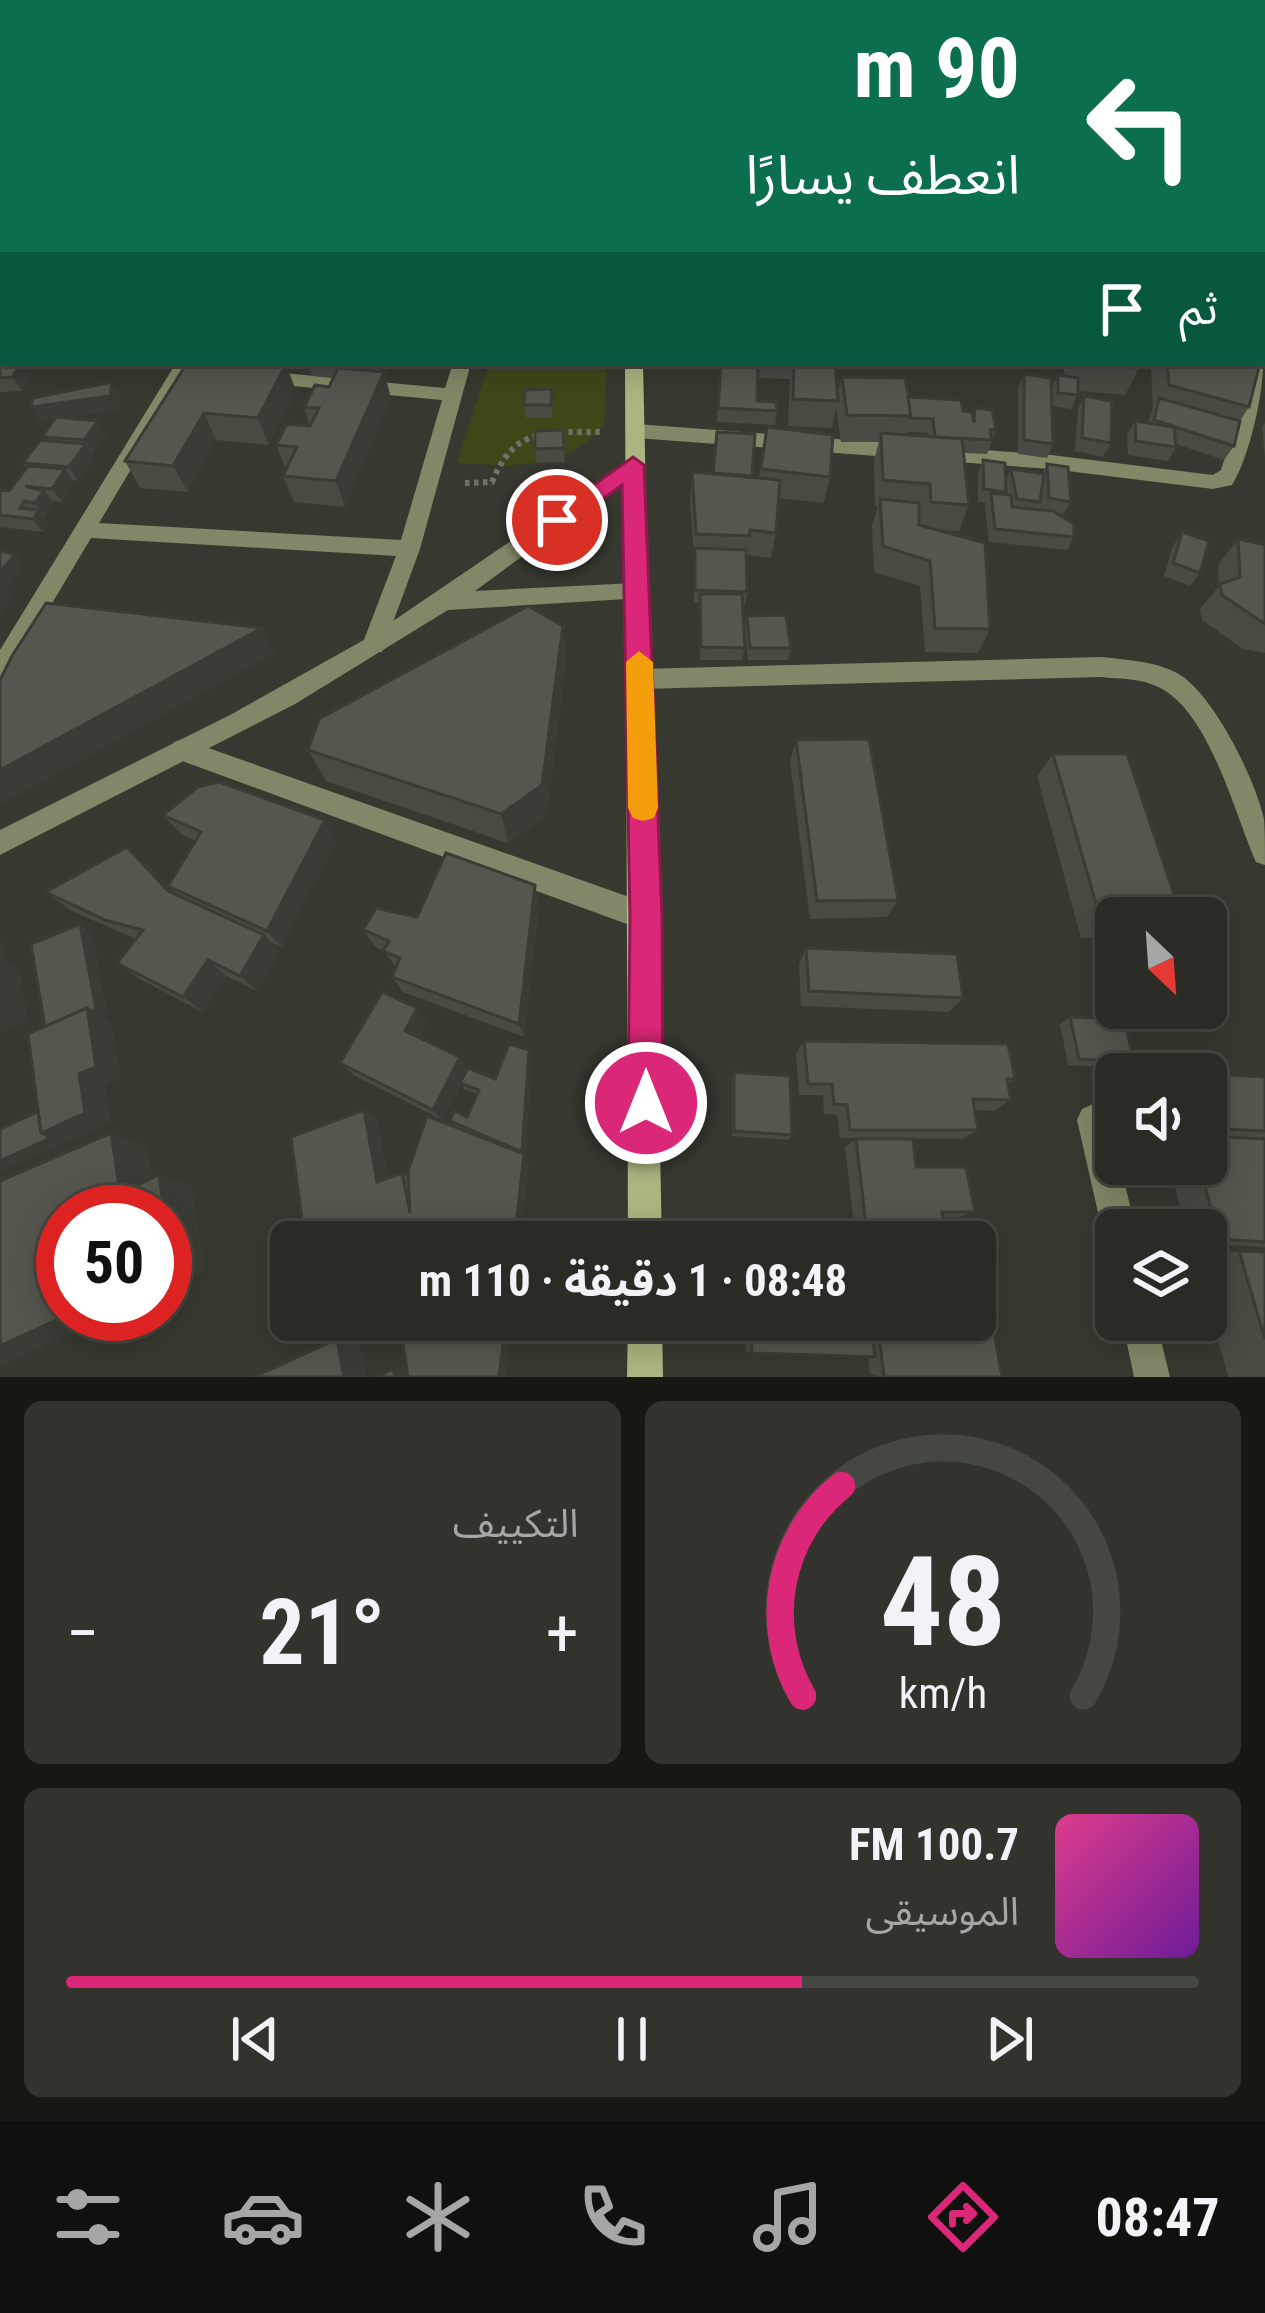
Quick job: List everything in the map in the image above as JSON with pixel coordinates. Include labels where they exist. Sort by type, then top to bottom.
[{"type":"main road","points":[[634,366],[635,592],[646,917],[645,1221]]},
{"type":"main road","points":[[645,1341],[645,1377]]},
{"type":"street","points":[[374,645],[409,549],[461,366]]},
{"type":"street","points":[[636,431],[1005,458],[1226,481],[1262,366]]},
{"type":"street","points":[[0,670],[190,368]]},
{"type":"street","points":[[249,376],[453,395]]},
{"type":"street","points":[[0,843],[183,751],[374,645],[444,602],[633,465]]},
{"type":"street","points":[[86,530],[409,549]]},
{"type":"street","points":[[444,602],[635,592]]},
{"type":"street","points":[[640,679],[1101,667],[1142,672],[1171,682],[1194,700],[1265,853]]},
{"type":"street","points":[[183,751],[646,917]]},
{"type":"street","points":[[1094,1120],[1114,1209]]},
{"type":"street","points":[[1144,1341],[1153,1377]]},
{"type":"path","points":[[429,482],[492,482],[503,455],[540,433],[636,431]]},
{"type":"green space","points":[[488,366],[607,366],[604,425],[588,440],[536,463],[457,463]]},
{"type":"building","points":[[0,366],[18,366],[13,377],[0,378]]},
{"type":"building","points":[[185,366],[285,366],[258,418],[204,413],[173,466],[125,461]]},
{"type":"building","points":[[721,366],[758,366],[757,401],[776,402],[777,411],[718,408]]},
{"type":"building","points":[[794,366],[835,366],[838,401],[793,399]]},
{"type":"building","points":[[1167,366],[1259,366],[1249,407],[1169,385]]},
{"type":"building","points":[[338,368],[384,372],[336,481],[283,476],[297,447],[276,445],[287,424],[310,426],[319,408],[304,407],[315,385],[329,387]]},
{"type":"building","points":[[1024,374],[1051,378],[1053,444],[1024,440]]},
{"type":"building","points":[[1058,375],[1078,378],[1078,395],[1058,393]]},
{"type":"building","points":[[842,377],[905,378],[912,416],[847,415]]},
{"type":"building","points":[[112,382],[110,396],[31,407],[33,398]]},
{"type":"building","points":[[552,389],[551,405],[524,405],[525,390]]},
{"type":"building","points":[[1084,396],[1112,401],[1111,443],[1082,438]]},
{"type":"building","points":[[908,397],[961,400],[963,411],[972,412],[974,423],[975,408],[992,410],[996,430],[990,430],[992,440],[935,437],[933,419],[911,418]]},
{"type":"building","points":[[1159,398],[1240,421],[1234,446],[1154,420]]},
{"type":"building","points":[[56,417],[98,421],[84,440],[42,437]]},
{"type":"building","points":[[1135,421],[1174,427],[1176,447],[1136,441]]},
{"type":"building","points":[[767,427],[833,435],[830,477],[761,469]]},
{"type":"building","points":[[563,430],[564,448],[535,449],[535,431]]},
{"type":"building","points":[[717,432],[755,434],[752,476],[713,473]]},
{"type":"building","points":[[881,433],[962,439],[969,505],[931,502],[930,484],[883,480]]},
{"type":"building","points":[[40,440],[86,444],[69,467],[23,463]]},
{"type":"building","points":[[983,460],[1005,463],[1006,492],[984,489]]},
{"type":"building","points":[[1047,464],[1068,467],[1071,502],[1049,498]]},
{"type":"building","points":[[28,466],[65,469],[52,489],[25,486],[44,491],[35,503],[24,501],[20,508],[39,510],[33,519],[0,515],[0,490],[9,491]]},
{"type":"building","points":[[1011,469],[1044,474],[1040,502],[1017,499]]},
{"type":"building","points":[[692,472],[780,480],[776,533],[696,534]]},
{"type":"building","points":[[991,493],[1011,495],[1012,507],[1053,511],[1074,524],[1074,537],[995,529]]},
{"type":"building","points":[[880,499],[919,503],[919,525],[985,543],[990,629],[935,628],[930,561],[883,546]]},
{"type":"building","points":[[1182,532],[1209,541],[1200,573],[1173,563]]},
{"type":"building","points":[[1238,539],[1265,545],[1265,624],[1222,595],[1220,584],[1240,577]]},
{"type":"building","points":[[695,548],[746,550],[747,592],[695,590]]},
{"type":"building","points":[[0,551],[15,554],[0,572]]},
{"type":"building","points":[[700,594],[742,594],[745,648],[701,647]]},
{"type":"building","points":[[46,603],[262,628],[0,770],[0,680]]},
{"type":"building","points":[[528,606],[563,626],[542,785],[501,814],[308,750],[319,719]]},
{"type":"building","points":[[786,615],[791,648],[750,648],[747,616]]},
{"type":"building","points":[[869,739],[898,900],[817,901],[796,740]]},
{"type":"building","points":[[1053,754],[1127,754],[1175,897],[1095,900]]},
{"type":"building","points":[[219,782],[325,820],[267,931],[168,886],[201,832],[163,815],[198,787]]},
{"type":"building","points":[[127,847],[168,891],[264,935],[240,976],[208,960],[183,997],[117,963],[143,930],[105,920],[46,892]]},
{"type":"building","points":[[446,853],[535,885],[519,1024],[392,977],[400,958],[383,951],[389,941],[363,930],[376,908],[417,917]]},
{"type":"building","points":[[80,924],[96,1009],[87,1008],[45,1027],[31,944]]},
{"type":"building","points":[[806,948],[957,954],[963,998],[809,991]]},
{"type":"building","points":[[382,992],[417,1008],[405,1031],[460,1057],[433,1110],[340,1063]]},
{"type":"building","points":[[87,1008],[96,1067],[79,1074],[85,1113],[41,1133],[28,1034]]},
{"type":"building","points":[[1070,1017],[1095,1018],[1095,1029],[1126,1029],[1132,1053],[1095,1053],[1095,1060],[1079,1059]]},
{"type":"building","points":[[804,1041],[1008,1044],[1015,1079],[1007,1079],[1011,1100],[973,1099],[978,1130],[850,1130],[847,1105],[834,1104],[832,1084],[808,1084]]},
{"type":"building","points":[[509,1044],[529,1050],[522,1152],[450,1121],[454,1111],[467,1117],[479,1090],[460,1083],[468,1068],[495,1079]]},
{"type":"building","points":[[734,1072],[790,1076],[792,1135],[734,1131]]},
{"type":"building","points":[[1227,1075],[1265,1077],[1265,1131],[1227,1129]]},
{"type":"building","points":[[364,1110],[377,1182],[402,1173],[410,1213],[408,1171],[427,1116],[524,1154],[516,1221],[302,1221],[291,1137]]},
{"type":"building","points":[[38,1112],[41,1133],[48,1139],[0,1161],[0,1129]]},
{"type":"building","points":[[111,1133],[119,1185],[36,1185],[36,1329],[0,1346],[0,1181]]},
{"type":"building","points":[[1227,1137],[1265,1139],[1265,1242],[1227,1240],[1227,1209],[1211,1209],[1205,1185],[1227,1185]]},
{"type":"building","points":[[856,1139],[913,1139],[916,1167],[966,1167],[975,1212],[942,1212],[944,1221],[866,1221]]},
{"type":"building","points":[[159,1175],[160,1185],[137,1185]]},
{"type":"building","points":[[1239,1251],[1265,1252],[1265,1339]]},
{"type":"building","points":[[333,1341],[337,1341],[344,1377],[254,1377]]},
{"type":"building","points":[[403,1341],[503,1341],[499,1377],[408,1377]]},
{"type":"building","points":[[752,1341],[873,1341],[875,1357],[752,1353]]},
{"type":"building","points":[[880,1341],[996,1341],[1002,1377],[884,1377]]},
{"type":"slow traffic","points":[[639,662],[643,808]]},
{"type":"route","points":[[557,520],[633,465],[646,917],[646,1103]]}]
